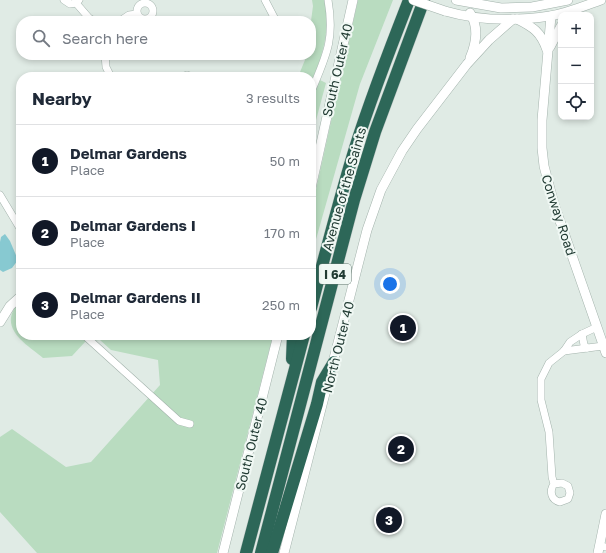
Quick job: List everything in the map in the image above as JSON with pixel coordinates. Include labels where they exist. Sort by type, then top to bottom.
[{"type":"highway","name":"Avenue of the Saints","points":[[316,288],[335,214],[352,158],[371,100],[408,0]]},
{"type":"highway","name":"Avenue of the Saints","points":[[262,553],[354,200],[375,132],[424,0]]},
{"type":"highway","points":[[291,384],[293,340]]},
{"type":"highway","points":[[246,553],[303,340]]},
{"type":"highway","points":[[272,553],[315,411],[322,382],[334,362]]},
{"type":"street","points":[[64,0],[70,4],[77,2],[88,16]]},
{"type":"street","points":[[265,0],[273,16]]},
{"type":"street","points":[[316,79],[330,39],[328,0]]},
{"type":"street","name":"South Outer 40","points":[[316,151],[353,0]]},
{"type":"street","points":[[413,0],[459,15],[514,19],[551,16],[582,8],[601,0]]},
{"type":"street","points":[[458,0],[500,8],[523,7],[568,0]]},
{"type":"street","points":[[458,0],[472,17],[475,27],[476,39],[474,49],[467,64]]},
{"type":"street","points":[[523,7],[535,0]]},
{"type":"street","name":"Conway Road","points":[[550,2],[551,16],[542,120],[544,166],[548,186],[605,349]]},
{"type":"street","points":[[576,12],[582,8]]},
{"type":"street","points":[[128,16],[137,14]]},
{"type":"street","points":[[514,19],[530,25],[536,30],[544,41],[548,52]]},
{"type":"street","name":"North Outer 40","points":[[284,553],[367,230],[381,190],[399,156],[417,129],[467,64],[489,40],[514,19]]},
{"type":"street","points":[[548,52],[558,32]]},
{"type":"street","points":[[105,60],[108,72]]},
{"type":"street","points":[[0,195],[16,222]]},
{"type":"street","points":[[0,322],[10,306],[16,301]]},
{"type":"street","points":[[554,484],[552,477],[549,432],[541,400],[540,390],[542,379],[549,363],[564,351],[570,342],[597,327]]},
{"type":"street","points":[[582,334],[584,345],[587,348]]},
{"type":"street","points":[[90,340],[179,421],[190,424]]},
{"type":"street","name":"South Outer 40","points":[[223,553],[277,340]]},
{"type":"street","points":[[564,351],[587,348],[605,349]]},
{"type":"street","points":[[602,549],[606,514]]},
{"type":"green space","points":[[312,0],[324,0],[327,21],[325,42],[315,72],[300,72],[305,60],[316,60],[316,16],[312,16]]},
{"type":"green space","points":[[358,0],[393,0],[360,84],[316,239],[316,189]]},
{"type":"green space","points":[[320,80],[326,83],[316,120],[316,89]]},
{"type":"green space","points":[[16,307],[16,334],[12,326],[11,319]]},
{"type":"green space","points":[[21,340],[100,340],[85,342],[72,356],[43,358]]},
{"type":"green space","points":[[100,340],[272,340],[217,553],[37,553],[0,512],[0,437],[12,429],[66,467],[91,462],[160,385],[158,360],[111,350]]},
{"type":"water","points":[[5,234],[10,241],[16,255],[16,263],[12,268],[3,272],[0,270],[1,237]]},
{"type":"place","name":"Delmar Gardens","points":[[403,328]]},
{"type":"place","name":"Delmar Gardens I","points":[[401,449]]},
{"type":"place","name":"Delmar Gardens II","points":[[389,520]]}]
